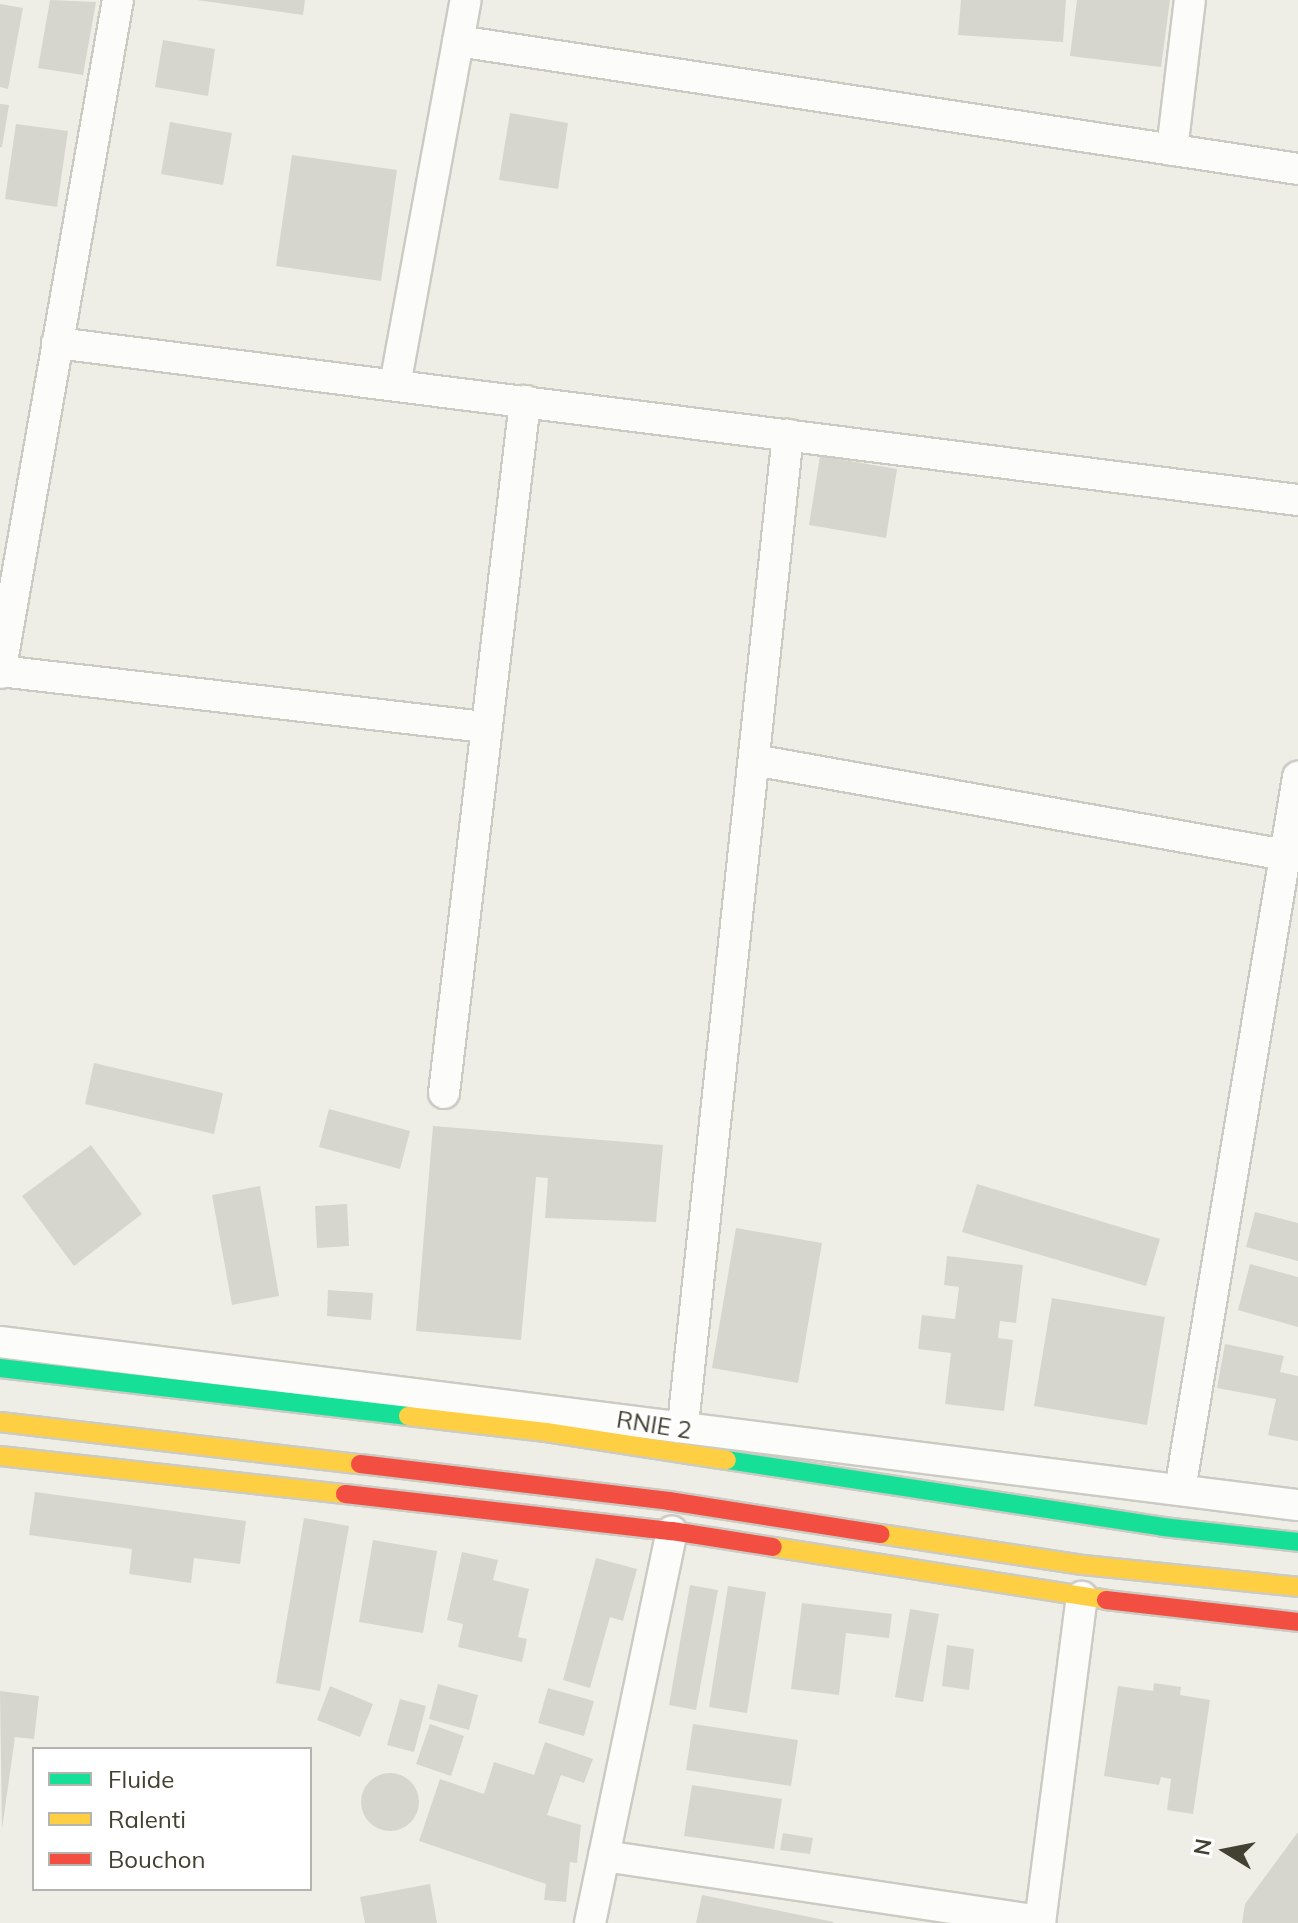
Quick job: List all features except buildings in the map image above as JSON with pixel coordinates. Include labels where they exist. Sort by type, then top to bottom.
[{"type":"main road","name":"RNIE 2","points":[[0,1368],[546,1432],[1163,1527],[1298,1542]]},
{"type":"main road","points":[[0,1422],[654,1499],[1083,1565],[1298,1587]]},
{"type":"main road","points":[[0,1456],[672,1531],[1082,1597],[1298,1622]]},
{"type":"street","points":[[118,0],[0,672],[487,727]]},
{"type":"street","points":[[395,385],[466,0]]},
{"type":"street","points":[[1172,150],[1190,0]]},
{"type":"street","points":[[458,41],[1298,169]]},
{"type":"street","points":[[57,343],[1298,500]]},
{"type":"street","points":[[444,1093],[525,401]]},
{"type":"street","points":[[683,1425],[788,435]]},
{"type":"street","points":[[754,760],[1285,855]]},
{"type":"street","points":[[1180,1490],[1298,777]]},
{"type":"street","points":[[0,1342],[683,1425],[1298,1505]]},
{"type":"street","points":[[590,1923],[672,1531]]},
{"type":"street","points":[[604,1856],[1040,1922],[1082,1597]]},
{"type":"traffic: fast","points":[[0,1368],[408,1416]]},
{"type":"traffic: fast","points":[[727,1460],[1163,1527],[1298,1542]]},
{"type":"traffic: slow","points":[[408,1416],[546,1432],[727,1460]]},
{"type":"traffic: slow","points":[[0,1422],[360,1464]]},
{"type":"traffic: slow","points":[[0,1456],[345,1494]]},
{"type":"traffic: slow","points":[[880,1534],[1083,1565],[1298,1587]]},
{"type":"traffic: slow","points":[[773,1547],[1106,1600]]},
{"type":"traffic: jam","points":[[360,1464],[669,1501],[880,1534]]},
{"type":"traffic: jam","points":[[345,1494],[672,1531],[773,1547]]},
{"type":"traffic: jam","points":[[1106,1600],[1298,1622]]}]
